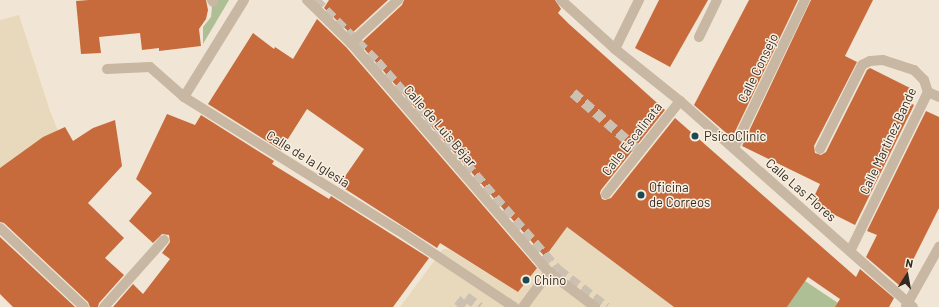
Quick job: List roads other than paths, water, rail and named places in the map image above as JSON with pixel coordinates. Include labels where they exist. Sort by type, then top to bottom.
[{"type":"street","points":[[184,98],[244,0]]},
{"type":"street","name":"Calle de Luis Béjar","points":[[307,0],[351,43],[549,272],[595,307]]},
{"type":"street","points":[[351,43],[398,0]]},
{"type":"street","name":"Calle Las Flores","points":[[561,0],[615,49],[680,101],[734,148],[909,305]]},
{"type":"street","points":[[615,49],[639,0]]},
{"type":"street","points":[[700,37],[717,0]]},
{"type":"street","name":"Calle Consejo","points":[[734,148],[806,0]]},
{"type":"street","name":"Calle Martínez Bande","points":[[820,149],[862,65],[870,61],[883,60],[914,70],[924,80],[928,92],[850,251]]},
{"type":"street","name":"Calle de la Iglesia","points":[[107,69],[150,67],[184,98],[398,230],[514,307]]},
{"type":"street","points":[[928,92],[939,97]]},
{"type":"street","name":"Calle Escalinata","points":[[606,194],[680,101]]},
{"type":"street","points":[[0,228],[84,307]]},
{"type":"street","points":[[104,307],[164,240]]},
{"type":"street","points":[[909,305],[939,247]]},
{"type":"street","points":[[523,307],[549,272]]},
{"type":"tunnel","points":[[315,0],[377,62],[558,270],[606,307]]},
{"type":"tunnel","points":[[573,93],[639,151]]},
{"type":"tunnel","points":[[458,307],[466,297],[480,307]]},
{"type":"place","name":"PsicoClinic","points":[[695,136]]},
{"type":"place","name":"Oficina de Correos","points":[[641,195]]},
{"type":"place","name":"Chino","points":[[526,280]]}]
